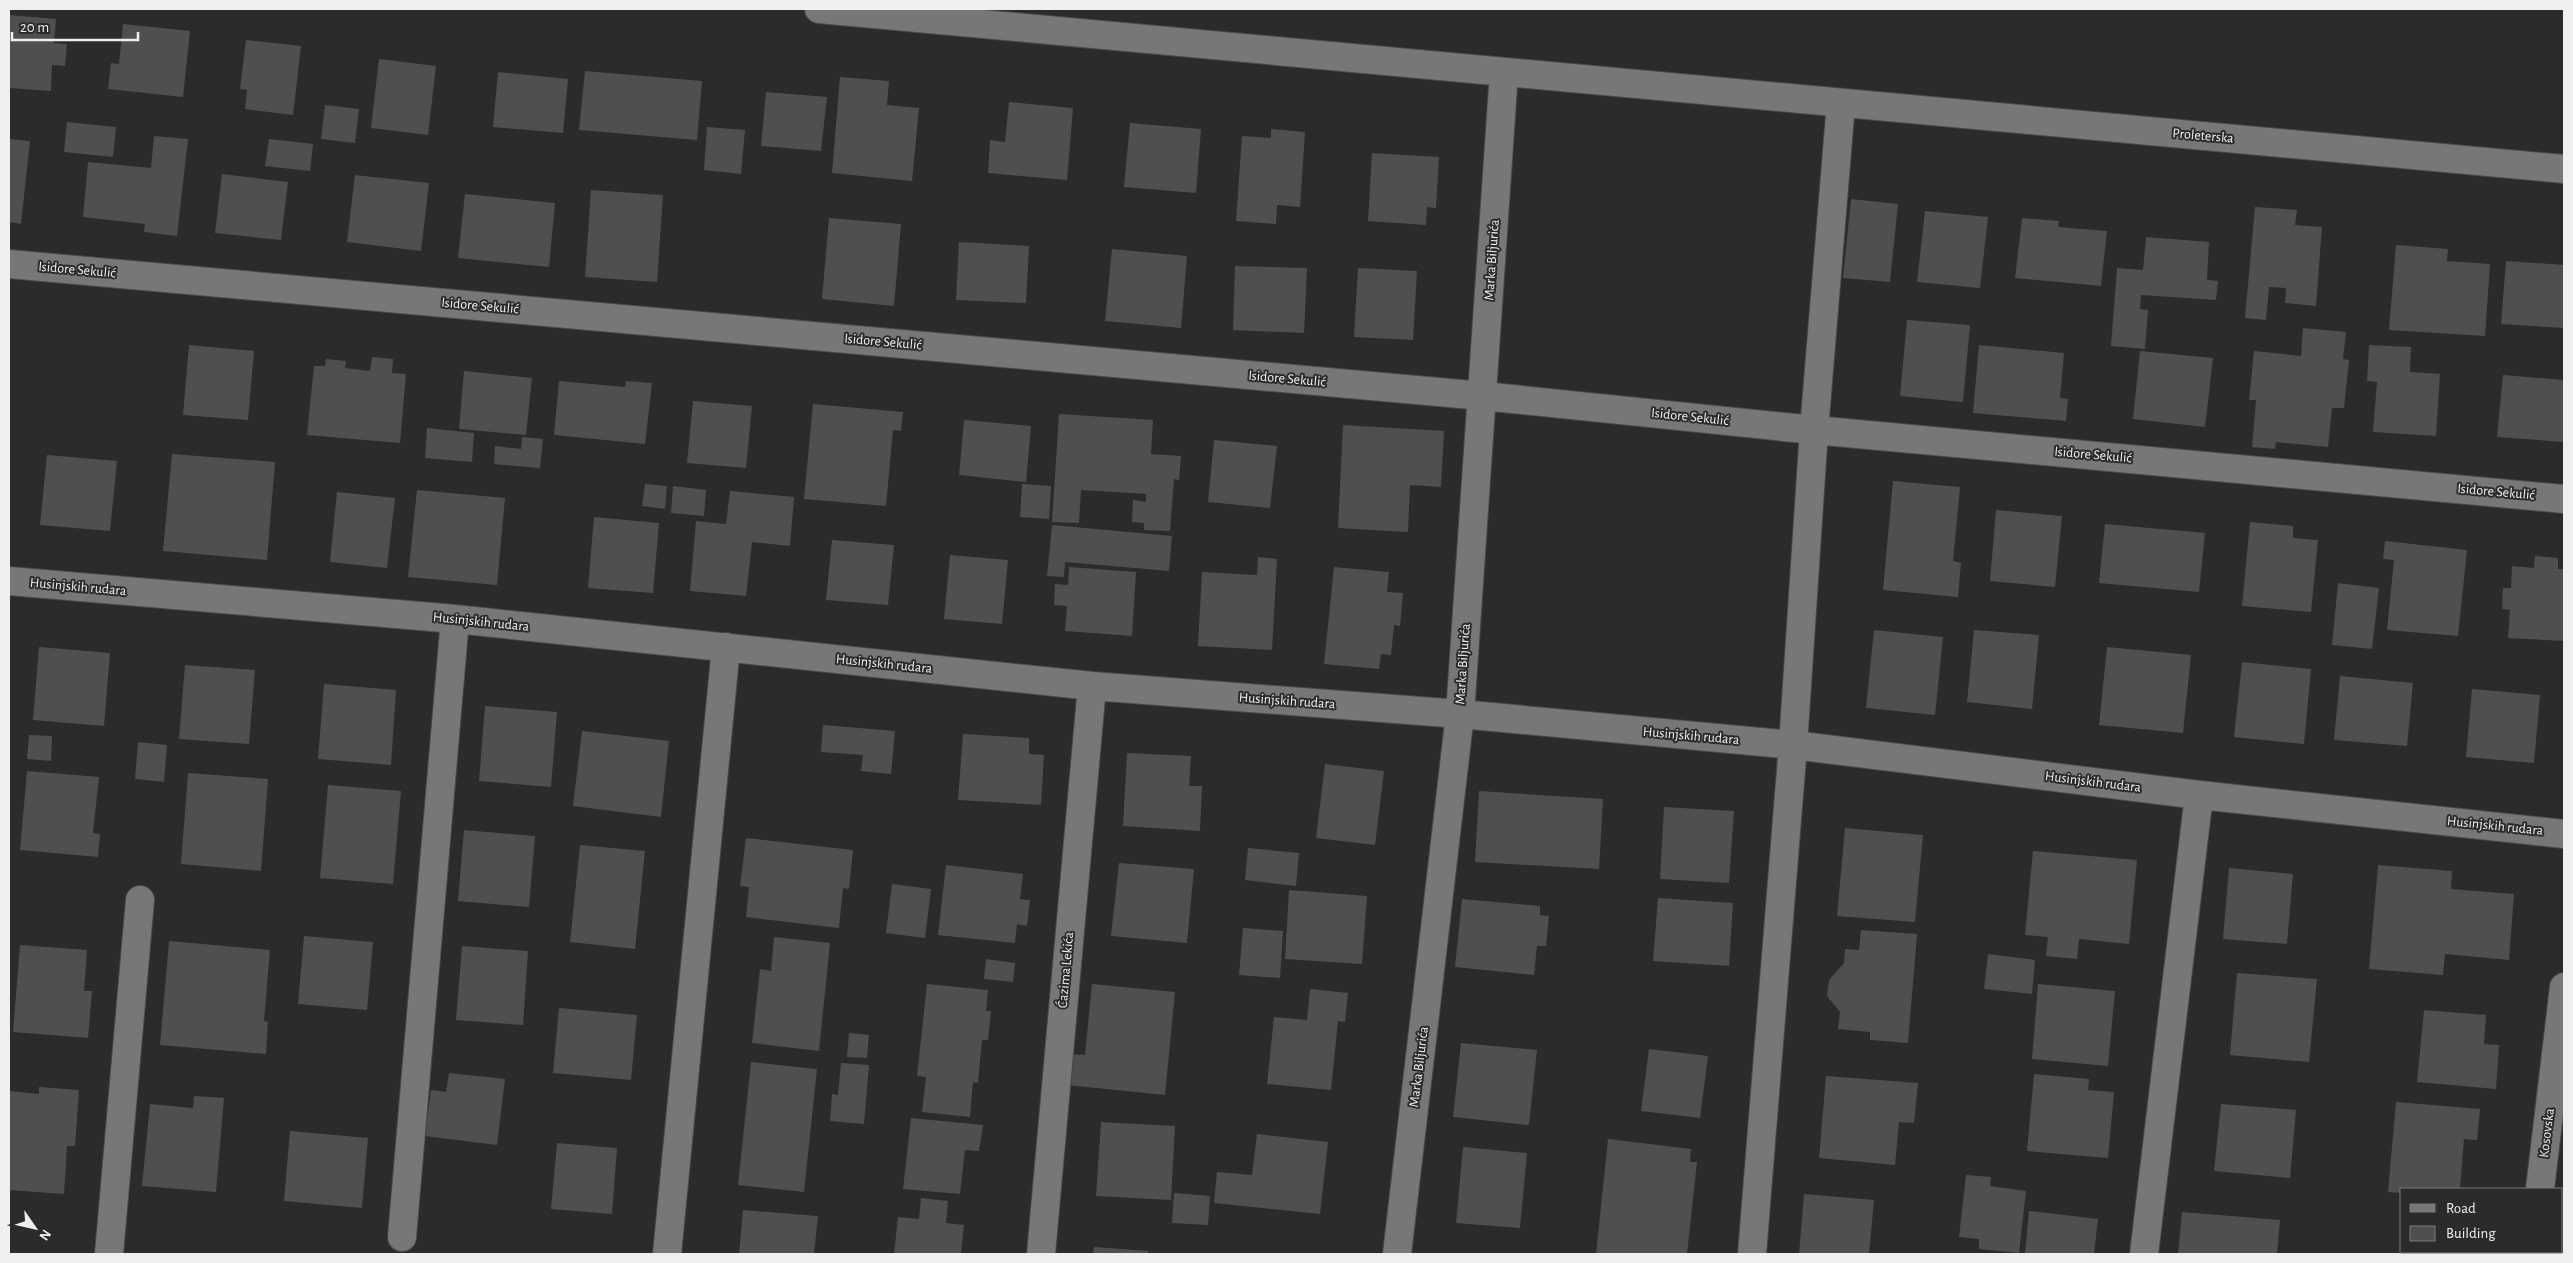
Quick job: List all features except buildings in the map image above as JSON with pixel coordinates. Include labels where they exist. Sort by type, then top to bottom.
[{"type":"street","name":"Proleterska","points":[[819,9],[2564,169]]},
{"type":"street","name":"Marka Biljurića","points":[[1397,1254],[1460,714],[1504,72]]},
{"type":"street","points":[[1752,1254],[1793,745],[1814,430],[1841,103]]},
{"type":"street","name":"Isidore Sekulić","points":[[9,264],[1483,396],[1814,430],[2564,498]]},
{"type":"street","name":"Husinjskih rudara","points":[[9,581],[455,619],[1092,686],[1460,714],[1793,745],[2199,795],[2564,834]]},
{"type":"street","points":[[402,1237],[455,619]]},
{"type":"street","points":[[667,1254],[726,647]]},
{"type":"street","name":"Ćazima Lekića","points":[[1041,1254],[1092,686]]},
{"type":"street","points":[[2144,1254],[2199,795]]},
{"type":"street","points":[[109,1254],[140,900]]},
{"type":"street","name":"Kosovska","points":[[2540,1188],[2564,987]]}]
